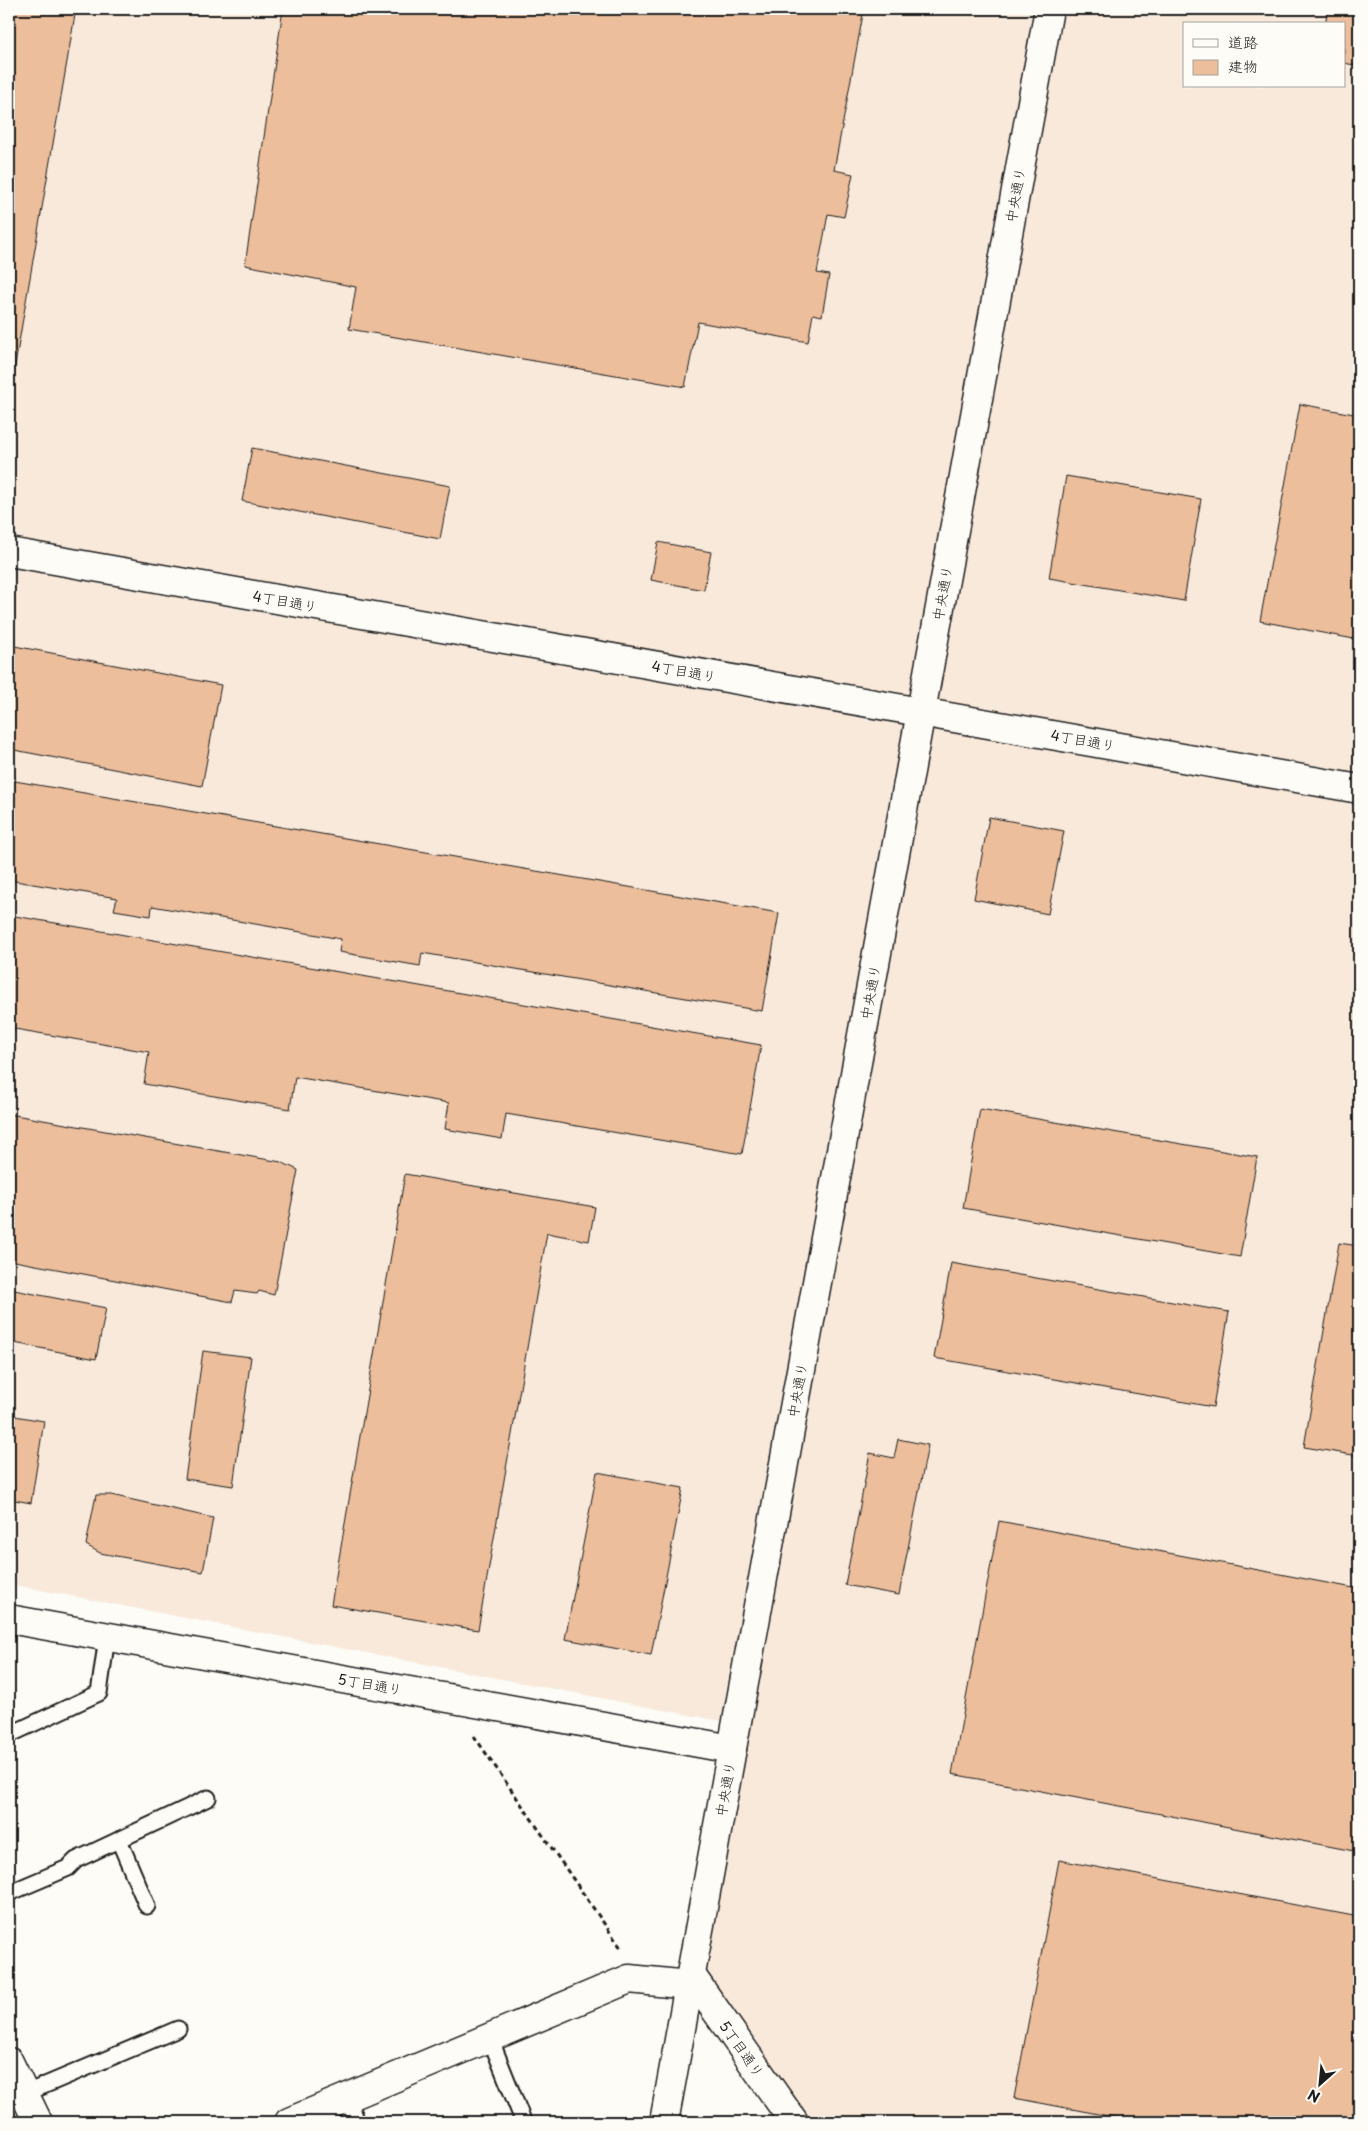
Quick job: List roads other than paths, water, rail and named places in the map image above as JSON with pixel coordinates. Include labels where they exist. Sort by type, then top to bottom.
[{"type":"street","name":"中央通り","points":[[664,2122],[1048,9]]},
{"type":"street","name":"4丁目通り","points":[[9,552],[1359,789]]},
{"type":"street","name":"5丁目通り","points":[[9,1619],[732,1749]]},
{"type":"street","points":[[289,2122],[352,2110],[490,2038],[630,1979],[643,1981],[690,1980]]},
{"type":"street","name":"5丁目通り","points":[[690,1980],[794,2122]]},
{"type":"street","points":[[9,2062],[38,2122]]},
{"type":"lane","points":[[9,1735],[99,1693],[108,1637]]},
{"type":"lane","points":[[9,1894],[68,1868],[76,1860],[208,1798]]},
{"type":"lane","points":[[119,1840],[147,1906]]},
{"type":"lane","points":[[24,2094],[178,2029]]},
{"type":"lane","points":[[490,2038],[522,2118]]}]
